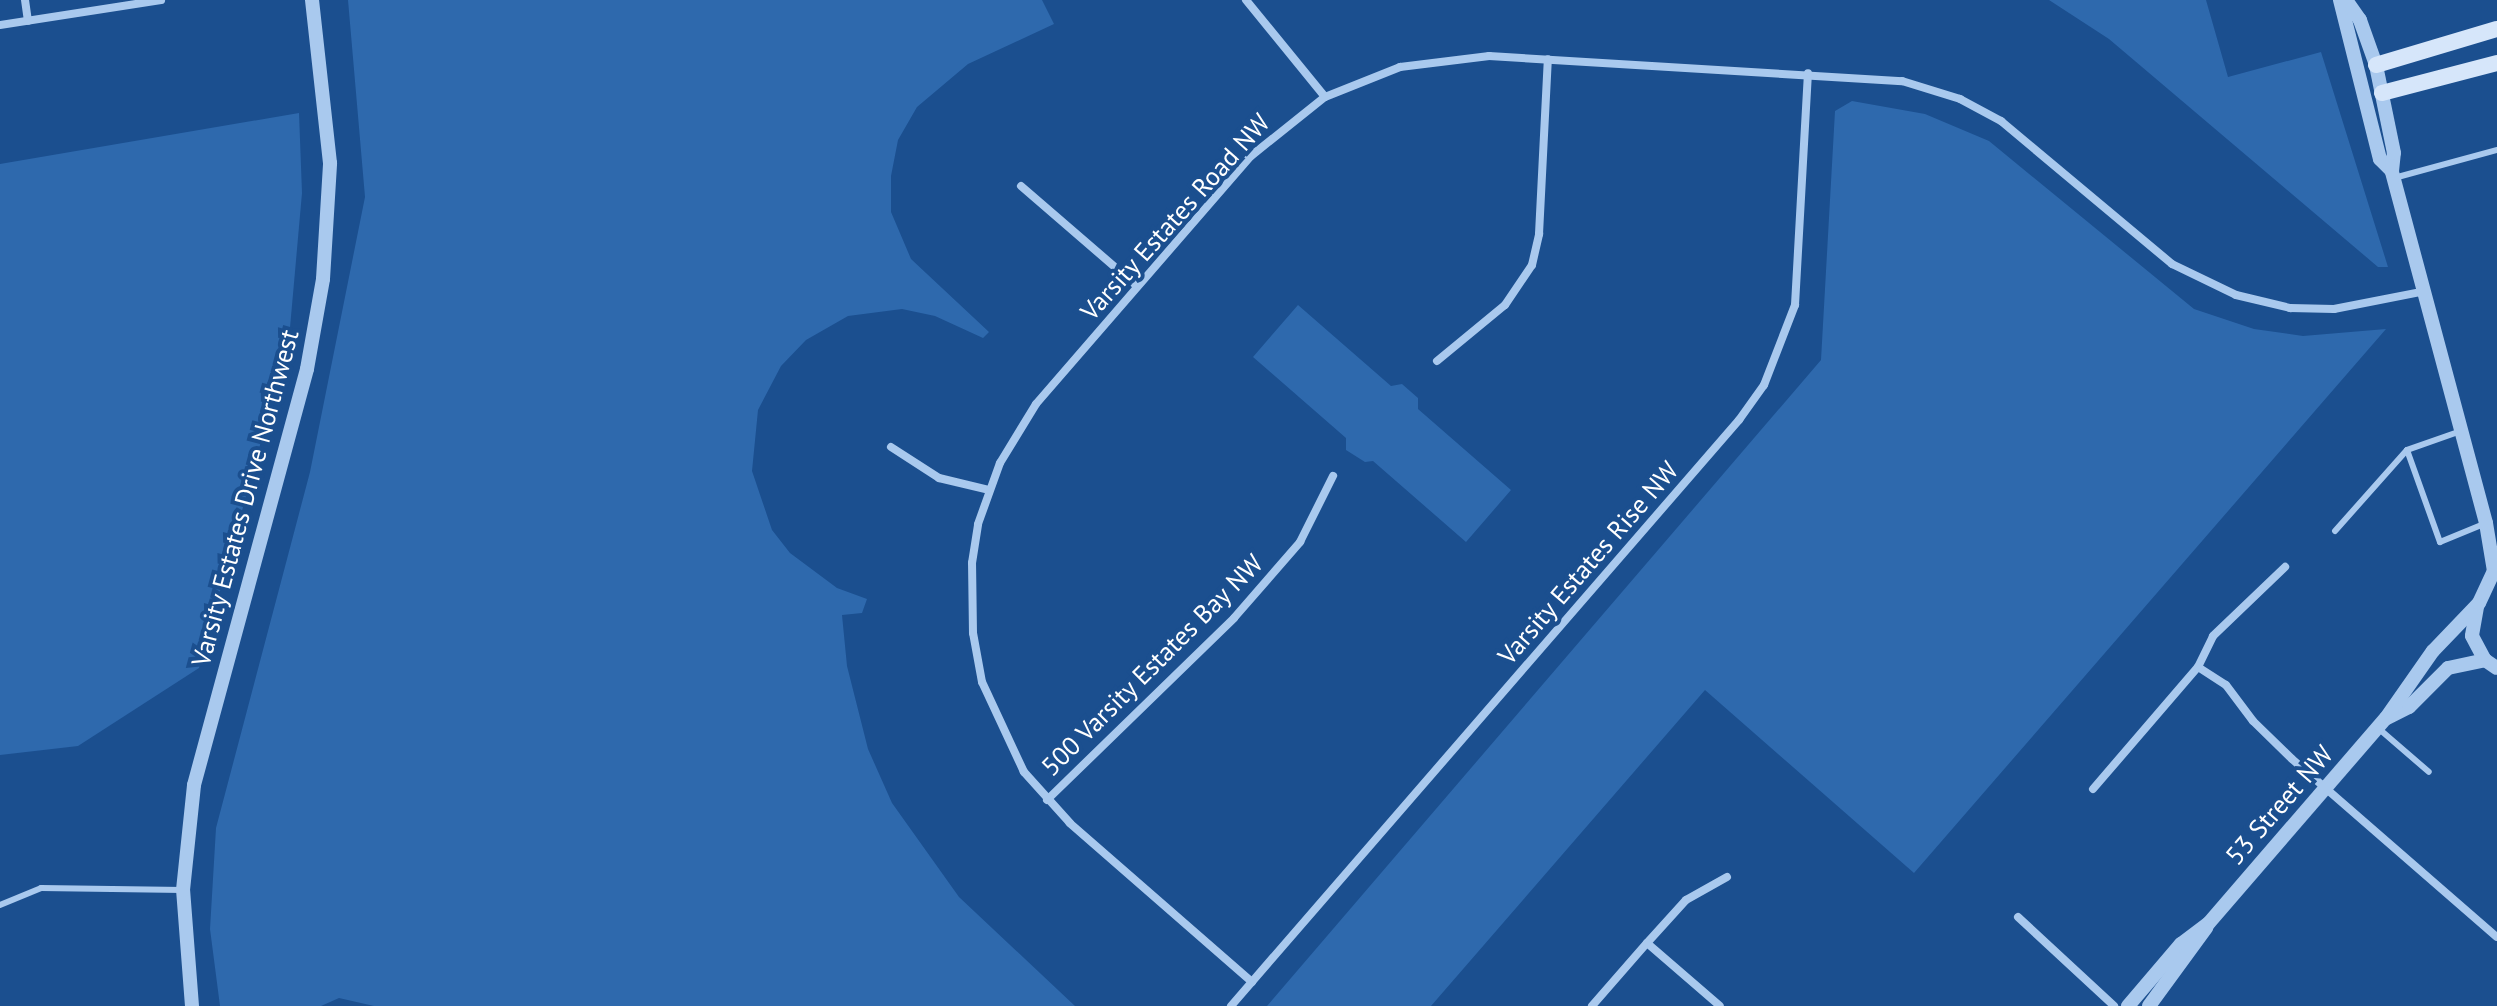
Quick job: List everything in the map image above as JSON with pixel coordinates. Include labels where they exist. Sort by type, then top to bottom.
[{"type":"main road","points":[[2376,65],[2497,29]]},
{"type":"main road","points":[[2382,93],[2497,63]]},
{"type":"street","points":[[25,0],[28,21]]},
{"type":"street","points":[[0,25],[161,0]]},
{"type":"street","name":"Varsity Estates Drive Northwest","points":[[192,1006],[183,890],[194,785],[307,369],[323,279],[330,163],[312,0]]},
{"type":"street","points":[[1246,0],[1325,97]]},
{"type":"street","points":[[2343,0],[2360,20],[2376,65],[2394,153],[2393,174],[2421,292],[2494,547],[2494,571],[2479,603],[2472,636],[2491,664]]},
{"type":"street","points":[[2343,0],[2380,159],[2393,174]]},
{"type":"street","points":[[1437,361],[1505,305],[1532,265],[1539,234],[1548,59]]},
{"type":"street","name":"Varsity Estates Road NW","points":[[1252,982],[1047,800],[1001,730],[975,645],[972,563],[989,490],[1036,404],[1261,146],[1325,97],[1381,73],[1429,60],[1548,59],[1902,81],[1982,110],[2026,138],[2172,264],[2236,295],[2290,308],[2334,309],[2421,292]]},
{"type":"street","points":[[2357,70],[2376,65]]},
{"type":"street","name":"Varsity Estates Rise NW","points":[[1231,1006],[1739,420],[1764,385],[1795,305],[1808,73]]},
{"type":"street","points":[[2364,97],[2382,93]]},
{"type":"street","points":[[1021,186],[1137,286]]},
{"type":"street","points":[[891,447],[939,478],[989,490]]},
{"type":"street","name":"500 Varsity Estates Bay NW","points":[[1047,800],[1234,618],[1300,542],[1333,476]]},
{"type":"street","points":[[2093,789],[2198,667],[2223,625],[2254,602],[2285,567]]},
{"type":"street","name":"53 Street NW","points":[[2128,1006],[2181,944],[2208,924],[2382,723],[2433,651],[2479,603]]},
{"type":"street","name":"53 Street NW","points":[[2382,723],[2409,707],[2448,668],[2491,664]]},
{"type":"street","points":[[2198,667],[2226,685],[2253,721],[2497,937]]},
{"type":"street","points":[[1592,1006],[1686,900],[1727,877]]},
{"type":"street","points":[[2018,917],[2114,1006]]},
{"type":"street","name":"53 Street NW","points":[[2149,1006],[2192,954],[2208,924]]},
{"type":"street","points":[[1647,943],[1720,1006]]},
{"type":"lane","points":[[2393,174],[2497,150]]},
{"type":"lane","points":[[2335,531],[2407,450],[2461,431]]},
{"type":"lane","points":[[2407,450],[2440,542],[2486,523]]},
{"type":"lane","points":[[2382,723],[2429,772]]},
{"type":"lane","points":[[0,905],[41,888],[183,890]]},
{"type":"shaded area","points":[[348,0],[1042,0],[1054,24],[968,64],[917,107],[898,140],[891,176],[891,212],[911,259],[989,332],[983,338],[935,316],[902,309],[848,316],[806,340],[781,366],[758,410],[752,471],[772,530],[790,553],[837,588],[867,599],[862,613],[842,615],[847,666],[868,749],[892,803],[959,897],[1075,1006],[374,1006],[339,998],[321,1006],[220,1006],[210,929],[216,828],[310,472],[365,197]]},
{"type":"shaded area","points":[[2049,0],[2206,0],[2228,77],[2321,52],[2388,267],[2378,267],[2109,39]]},
{"type":"shaded area","points":[[1852,101],[1925,114],[1989,141],[2194,309],[2254,329],[2303,336],[2386,329],[1914,873],[1705,690],[1431,1006],[1267,1006],[1821,360],[1835,111]]},
{"type":"shaded area","points":[[299,113],[302,193],[289,339],[199,668],[78,746],[0,755],[0,164]]},
{"type":"shaded area","points":[[1298,305],[1391,386],[1402,384],[1418,398],[1418,409],[1511,490],[1466,542],[1373,461],[1365,462],[1346,450],[1346,438],[1253,357]]}]
